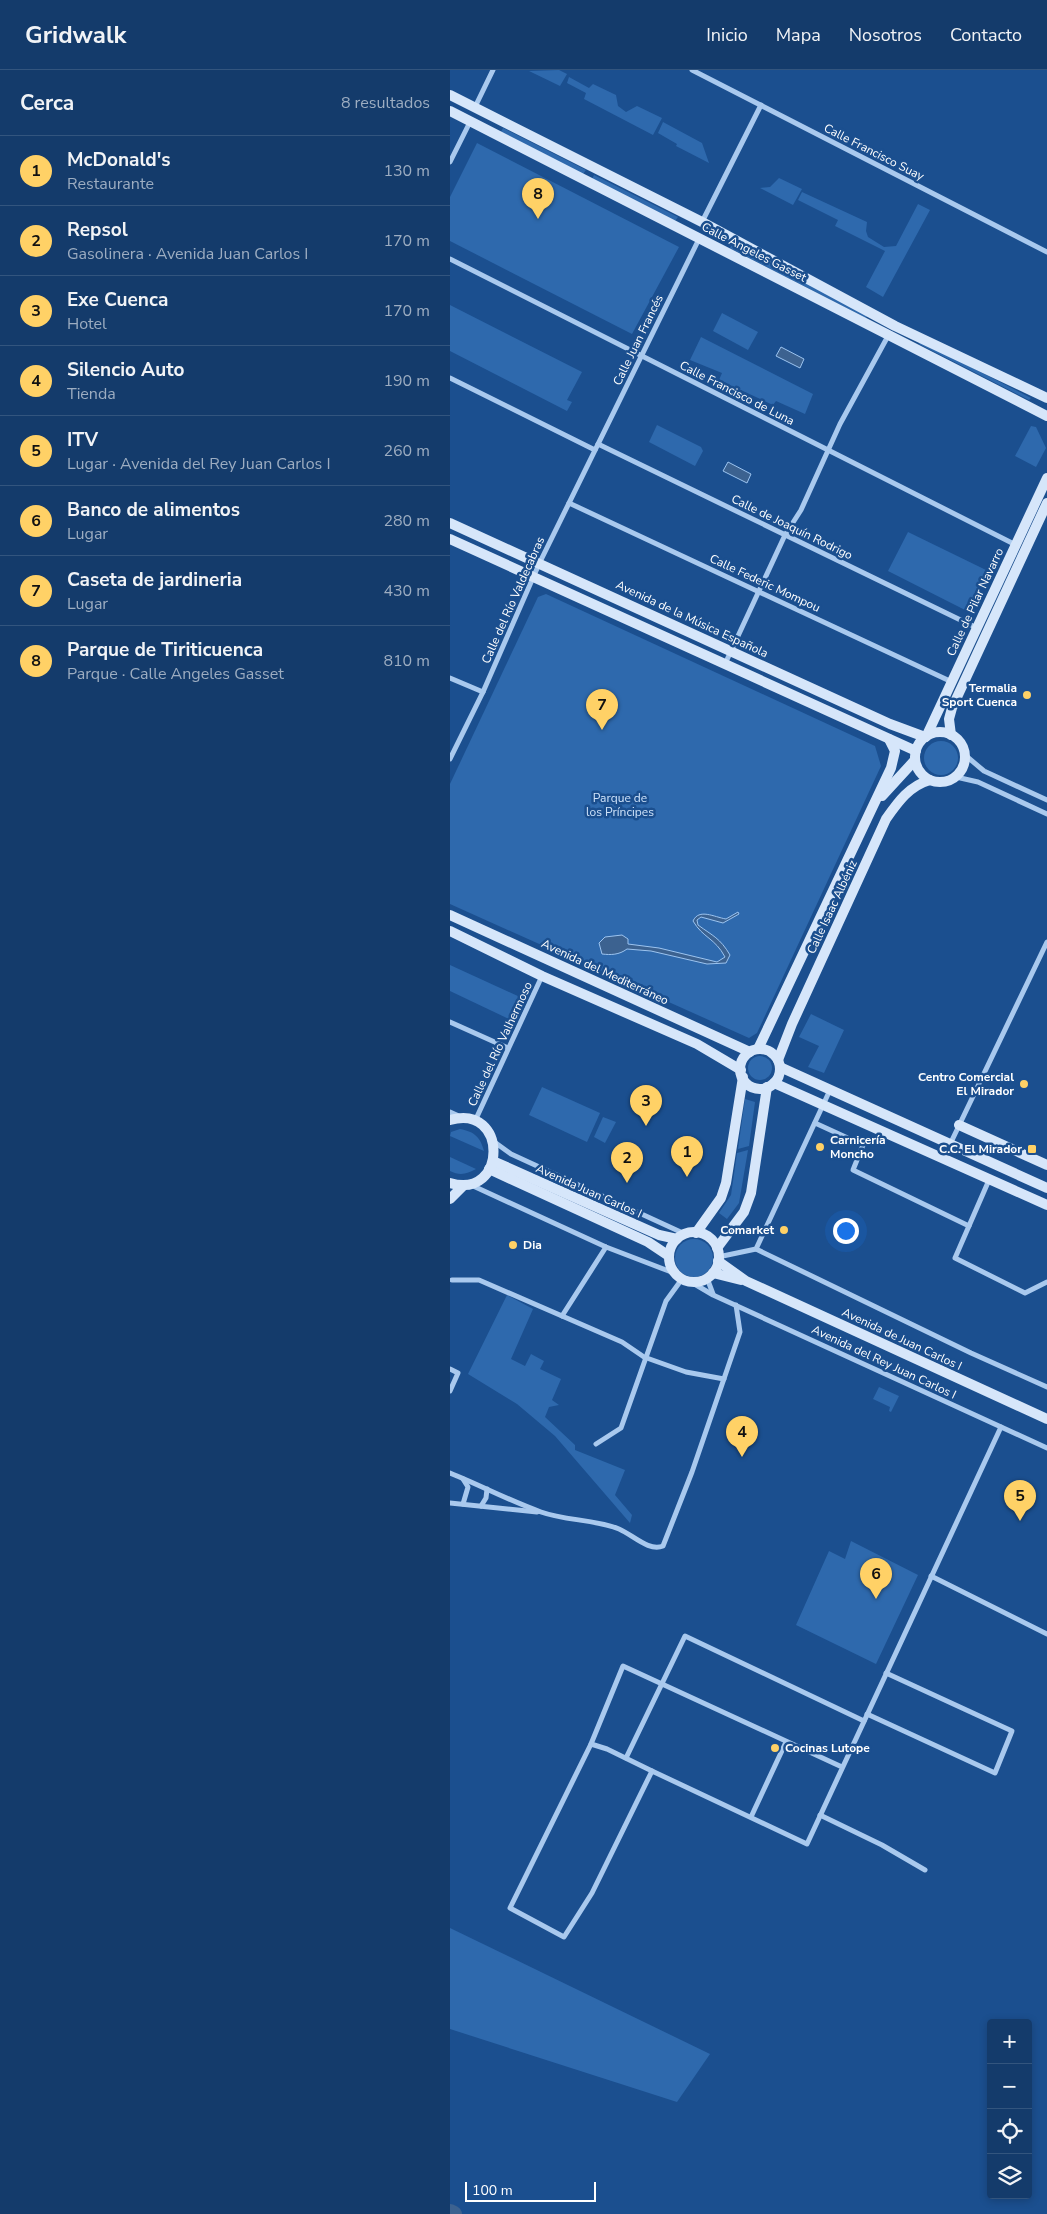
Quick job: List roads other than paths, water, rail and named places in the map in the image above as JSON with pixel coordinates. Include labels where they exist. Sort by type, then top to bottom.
[{"type":"street","points":[[475,107],[493,70]]},
{"type":"street","name":"Calle Francisco Suay","points":[[692,70],[1047,252]]},
{"type":"street","name":"Calle Angeles Gasset","points":[[450,95],[702,222],[895,326],[1047,398]]},
{"type":"street","points":[[702,222],[761,105]]},
{"type":"street","name":"Calle Angeles Gasset","points":[[450,110],[1047,416]]},
{"type":"street","points":[[450,162],[471,120]]},
{"type":"street","name":"Calle Juan Francés","points":[[595,450],[699,239]]},
{"type":"street","name":"Calle Francisco de Luna","points":[[450,259],[1016,545]]},
{"type":"street","points":[[725,666],[785,535],[801,510],[830,451],[840,424],[888,336]]},
{"type":"street","points":[[450,378],[595,450]]},
{"type":"street","name":"Calle de Joaquín Rodrigo","points":[[598,444],[977,628]]},
{"type":"street","name":"Calle del Río Valdecabras","points":[[450,759],[483,692],[539,564],[595,450]]},
{"type":"street","name":"Calle de Pilar Navarro","points":[[925,737],[1047,478]]},
{"type":"street","name":"Calle Federic Mompou","points":[[569,503],[952,682]]},
{"type":"street","name":"Calle de Pilar Navarro","points":[[951,735],[949,718],[952,708],[1047,503]]},
{"type":"street","name":"Avenida de la Música Española","points":[[450,523],[539,564],[564,573],[890,724],[925,737]]},
{"type":"street","points":[[450,539],[725,666],[890,739],[915,756],[920,772],[930,780],[943,782],[956,777],[978,782],[1047,814]]},
{"type":"street","points":[[450,678],[483,692]]},
{"type":"street","points":[[915,756],[925,737],[938,732],[951,735],[961,743],[965,755],[963,767],[956,777]]},
{"type":"street","name":"Calle Isaac Albéniz","points":[[754,1051],[875,803],[894,759],[894,747],[890,739]]},
{"type":"street","points":[[450,743],[456,746]]},
{"type":"street","points":[[965,755],[984,771],[1047,800]]},
{"type":"street","name":"Calle Isaac Albéniz","points":[[875,803],[915,756]]},
{"type":"street","name":"Calle Isaac Albéniz","points":[[779,1064],[792,1024],[886,819],[898,801],[916,785],[930,780]]},
{"type":"street","name":"Avenida del Mediterráneo","points":[[450,915],[754,1051]]},
{"type":"street","points":[[450,931],[542,976],[698,1044],[742,1074],[753,1087],[770,1085],[823,1105],[1047,1206]]},
{"type":"street","points":[[943,1159],[1047,942]]},
{"type":"street","name":"Calle del Río Valhermoso","points":[[475,1121],[542,976]]},
{"type":"street","points":[[450,1022],[508,1048]]},
{"type":"street","points":[[696,1233],[721,1198],[726,1183],[743,1060],[754,1051],[770,1052],[779,1064],[830,1090],[1047,1188]]},
{"type":"street","points":[[713,1294],[710,1276],[718,1256],[744,1212],[751,1192],[770,1085],[779,1076],[779,1064]]},
{"type":"street","points":[[756,1249],[830,1090]]},
{"type":"street","points":[[450,1112],[475,1121],[488,1131],[493,1141],[511,1154],[681,1237]]},
{"type":"street","points":[[450,1120],[464,1118]]},
{"type":"street","points":[[815,1123],[863,1145],[853,1170],[969,1226]]},
{"type":"street","points":[[959,1125],[1047,1165]]},
{"type":"street","points":[[450,1183],[466,1184],[479,1180],[491,1165],[493,1141]]},
{"type":"street","name":"Avenida Juan Carlos I","points":[[491,1165],[659,1235],[681,1237]]},
{"type":"street","name":"Avenida Juan Carlos I","points":[[491,1165],[648,1242],[669,1256]]},
{"type":"street","points":[[989,1180],[954,1258],[1025,1293],[1047,1282]]},
{"type":"street","points":[[450,1199],[466,1184]]},
{"type":"street","name":"Avenida del Rey Juan Carlos I","points":[[466,1184],[606,1248],[683,1278],[736,1305],[1047,1448]]},
{"type":"street","points":[[696,1233],[709,1238],[718,1256],[746,1281],[710,1276],[683,1278],[670,1266],[669,1256],[671,1247],[681,1237],[696,1233]]},
{"type":"street","points":[[562,1316],[606,1248]]},
{"type":"street","points":[[718,1256],[756,1249],[944,1340],[1047,1387]]},
{"type":"street","points":[[596,1444],[621,1428],[644,1357],[666,1301],[683,1278]]},
{"type":"street","points":[[452,1280],[479,1280],[622,1342],[644,1357],[686,1372],[724,1379]]},
{"type":"street","name":"Avenida de Juan Carlos I","points":[[746,1281],[1047,1419]]},
{"type":"street","points":[[450,1503],[542,1513],[610,1526],[640,1539],[649,1546],[657,1548],[663,1546],[740,1332],[736,1305]]},
{"type":"street","points":[[450,1369],[458,1373],[450,1391]]},
{"type":"street","points":[[591,1744],[626,1758],[807,1844],[1001,1427]]},
{"type":"street","points":[[450,1473],[542,1513]]},
{"type":"street","points":[[463,1478],[468,1487],[463,1504]]},
{"type":"street","points":[[481,1506],[486,1498],[487,1489]]},
{"type":"street","points":[[931,1576],[1047,1634]]},
{"type":"street","points":[[626,1758],[660,1684],[685,1636],[864,1721]]},
{"type":"street","points":[[652,1771],[592,1893],[564,1937],[510,1908],[591,1744],[623,1666],[842,1767]]},
{"type":"street","points":[[867,1714],[995,1773],[1012,1731],[886,1673]]},
{"type":"street","points":[[751,1817],[786,1742]]},
{"type":"street","points":[[820,1815],[882,1845],[925,1870]]},
{"type":"waterway","points":[[450,2212],[454,2214]]},
{"type":"place","name":"Parque de Tiriticuenca","points":[[538,219]]},
{"type":"place","name":"Termalia Sport Cuenca","points":[[1027,695]]},
{"type":"place","name":"Caseta de jardineria","points":[[602,730]]},
{"type":"place","name":"Centro Comercial El Mirador","points":[[1024,1084]]},
{"type":"place","name":"Exe Cuenca","points":[[646,1126]]},
{"type":"place","name":"Carnicería Moncho","points":[[820,1147]]},
{"type":"place","name":"C.C. El Mirador","points":[[1032,1149]]},
{"type":"place","name":"McDonald's","points":[[687,1177]]},
{"type":"place","name":"Repsol","points":[[627,1183]]},
{"type":"place","name":"Comarket","points":[[784,1230]]},
{"type":"place","name":"Dia","points":[[513,1245]]},
{"type":"place","name":"Silencio Auto","points":[[742,1457]]},
{"type":"place","name":"ITV","points":[[1020,1521]]},
{"type":"place","name":"Banco de alimentos","points":[[876,1599]]},
{"type":"place","name":"Cocinas Lutope","points":[[775,1748]]},
{"type":"park label","name":"Parque de los Príncipes","points":[[620,805]]}]
